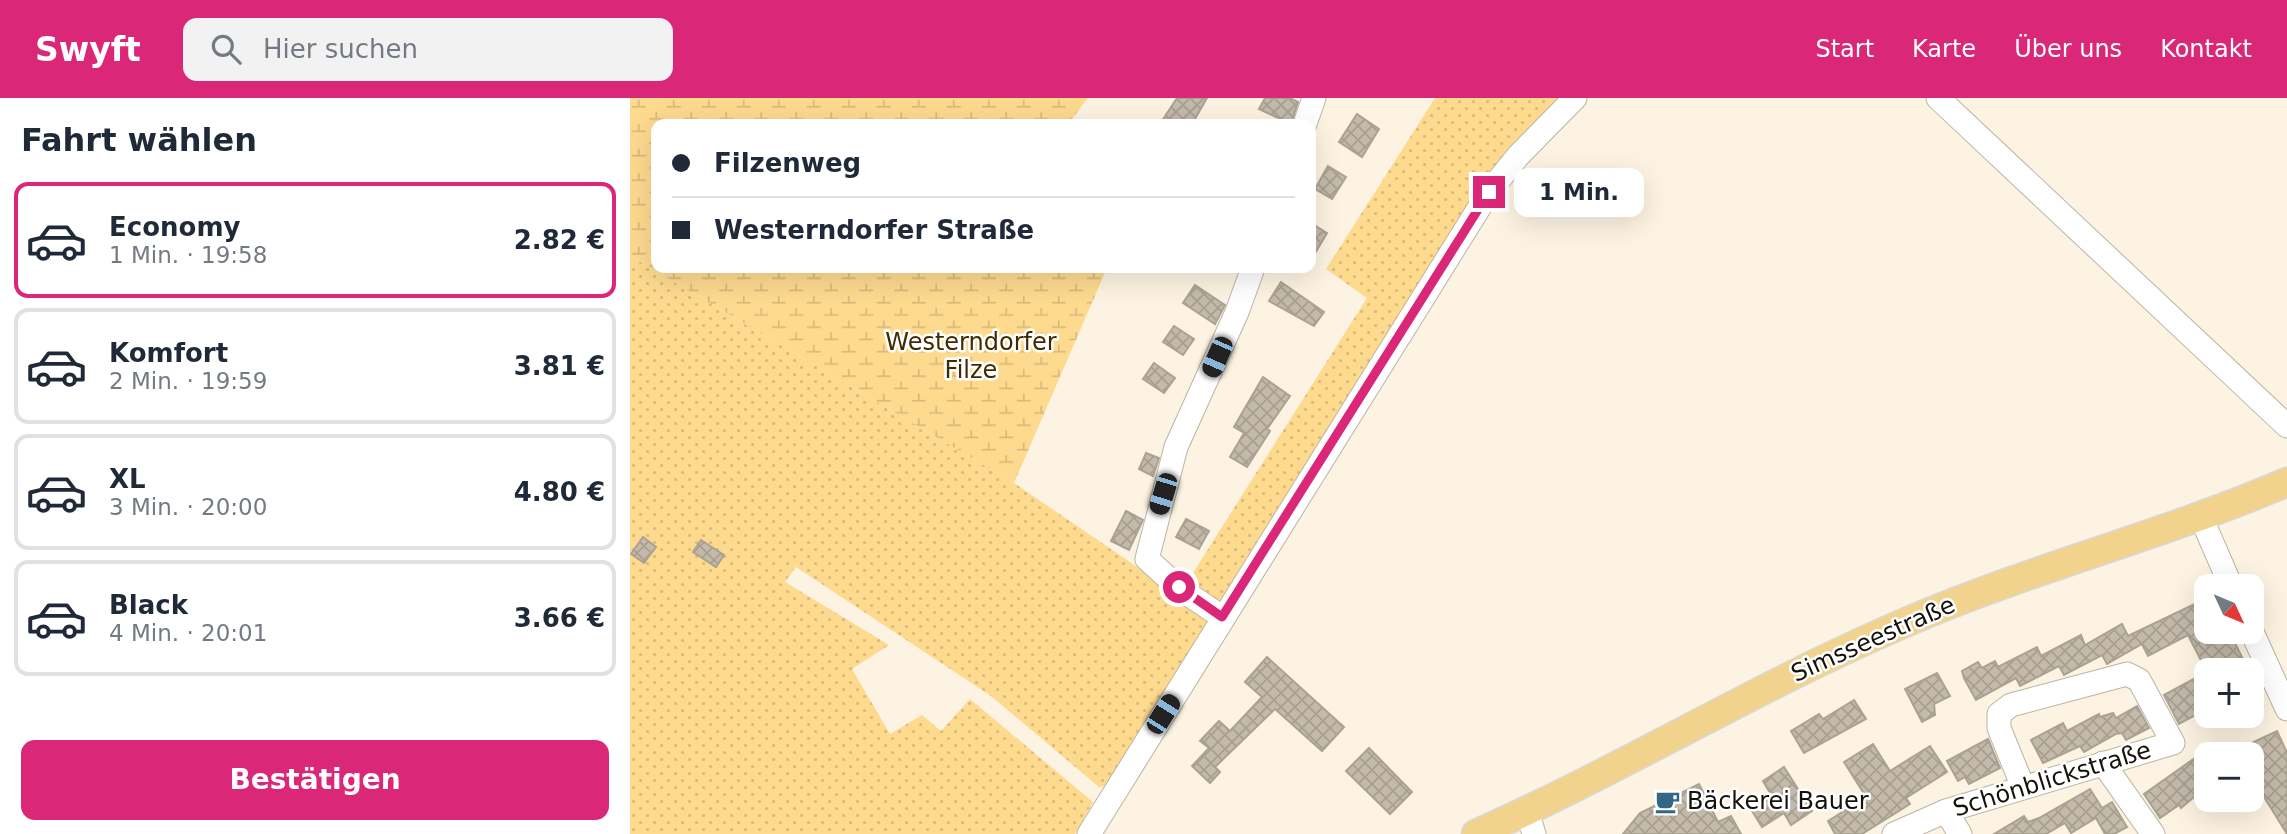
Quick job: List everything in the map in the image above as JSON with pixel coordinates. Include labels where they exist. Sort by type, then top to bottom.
[{"type":"main road","name":"Simsseestraße","points":[[1476,834],[1530,822],[1779,680],[1910,621],[1999,585],[2287,482]]},
{"type":"street","points":[[1307,119],[1314,98]]},
{"type":"street","points":[[1088,834],[1489,192],[1518,156],[1575,98]]},
{"type":"street","points":[[1938,98],[2287,426]]},
{"type":"street","points":[[1222,617],[1179,587],[1147,559],[1176,447],[1251,273]]},
{"type":"street","points":[[2200,515],[2226,574]]},
{"type":"street","points":[[2257,644],[2287,709]]},
{"type":"street","name":"Schönblickstraße","points":[[1894,834],[1946,811],[2173,743],[2139,680],[2127,674],[2011,705],[1999,713],[2000,728],[2023,787]]},
{"type":"street","points":[[2103,763],[2153,834]]},
{"type":"street","points":[[1946,811],[1960,834]]},
{"type":"green space","name":"Westerndorfer Filze","points":[[630,98],[1088,98],[1072,119],[651,119],[651,268],[630,256]]},
{"type":"green space","points":[[1435,98],[1569,98],[1294,484],[1220,601],[1212,603],[1184,587],[1367,298],[1326,269]]},
{"type":"green space","points":[[630,256],[651,268],[651,273],[659,273],[1014,483],[1212,618],[1113,785],[1099,787],[991,696],[796,567],[785,582],[889,645],[852,669],[890,734],[922,715],[941,731],[970,699],[1093,802],[1075,834],[630,834]]},
{"type":"green space","name":"Westerndorfer Filze","points":[[659,273],[1105,273],[1014,483]]},
{"type":"building","points":[[1177,98],[1207,98],[1195,119],[1163,119]]},
{"type":"building","points":[[1265,98],[1290,98],[1298,102],[1293,119],[1280,119],[1259,109]]},
{"type":"building","points":[[1357,114],[1379,129],[1362,157],[1339,142]]},
{"type":"building","points":[[1328,166],[1346,177],[1332,199],[1316,187]]},
{"type":"building","points":[[1316,226],[1327,233],[1316,252]]},
{"type":"building","points":[[1281,282],[1324,312],[1314,326],[1269,301]]},
{"type":"building","points":[[1195,285],[1225,305],[1215,324],[1183,303]]},
{"type":"building","points":[[1174,326],[1194,339],[1183,355],[1163,342]]},
{"type":"building","points":[[1154,363],[1175,378],[1164,393],[1143,379]]},
{"type":"building","points":[[1263,377],[1290,396],[1267,429],[1270,431],[1247,467],[1230,457],[1244,433],[1234,427]]},
{"type":"building","points":[[1146,453],[1159,458],[1153,476],[1139,469]]},
{"type":"building","points":[[1126,511],[1143,520],[1129,550],[1111,541]]},
{"type":"building","points":[[1186,519],[1209,531],[1199,549],[1176,537]]},
{"type":"building","points":[[643,537],[656,547],[644,563],[631,554]]},
{"type":"building","points":[[701,540],[724,555],[716,567],[693,552]]},
{"type":"building","points":[[2194,604],[2194,644],[2236,644],[2242,658],[2200,658],[2188,635],[2148,656],[2142,644],[2107,664],[2102,655],[2064,675],[2059,666],[2020,686],[2016,678],[1976,700],[1962,671],[1978,662],[1982,668],[1995,661],[1998,667],[2037,647],[2041,656],[2081,635],[2085,645],[2122,624],[2128,636]]},
{"type":"building","points":[[1267,657],[1344,727],[1322,751],[1275,709],[1215,767],[1220,772],[1210,783],[1192,766],[1209,748],[1200,741],[1219,721],[1230,731],[1262,697],[1245,682]]},
{"type":"building","points":[[1937,673],[1950,696],[1934,704],[1935,715],[1922,722],[1905,689]]},
{"type":"building","points":[[2194,679],[2194,716],[2179,724],[2164,695]]},
{"type":"building","points":[[1854,700],[1866,719],[1804,753],[1791,731],[1819,714],[1823,719]]},
{"type":"building","points":[[2137,706],[2149,728],[2126,740],[2122,733],[2116,734],[2084,752],[2080,746],[2043,763],[2031,740],[2063,723],[2067,731],[2099,714],[2100,717],[2113,713],[2116,718]]},
{"type":"building","points":[[2277,731],[2287,753],[2287,834],[2264,797],[2264,742],[2254,742]]},
{"type":"building","points":[[1988,739],[2000,768],[1969,784],[1965,777],[1958,781],[1947,761]]},
{"type":"building","points":[[1873,744],[1890,771],[1930,746],[1947,772],[1906,798],[1910,804],[1862,834],[1835,834],[1828,821],[1866,797],[1844,762]]},
{"type":"building","points":[[1369,748],[1412,792],[1390,814],[1346,771]]},
{"type":"building","points":[[2194,759],[2194,797],[2181,808],[2179,805],[2160,818],[2144,794]]},
{"type":"building","points":[[1784,767],[1812,811],[1791,825],[1784,813],[1762,827],[1749,806],[1770,793],[1763,781]]},
{"type":"building","points":[[1699,784],[1718,822],[1731,816],[1741,834],[1623,834],[1640,813]]},
{"type":"building","points":[[2090,789],[2102,808],[2112,802],[2127,827],[2114,834],[2105,834],[2096,818],[2071,833],[2065,823],[2046,834],[1994,834],[2024,816],[2028,822],[2039,818]]},
{"type":"place","name":"Bäckerei Bauer","points":[[1667,801]]},
{"type":"route","points":[[1179,587],[1222,617],[1489,192]]}]
